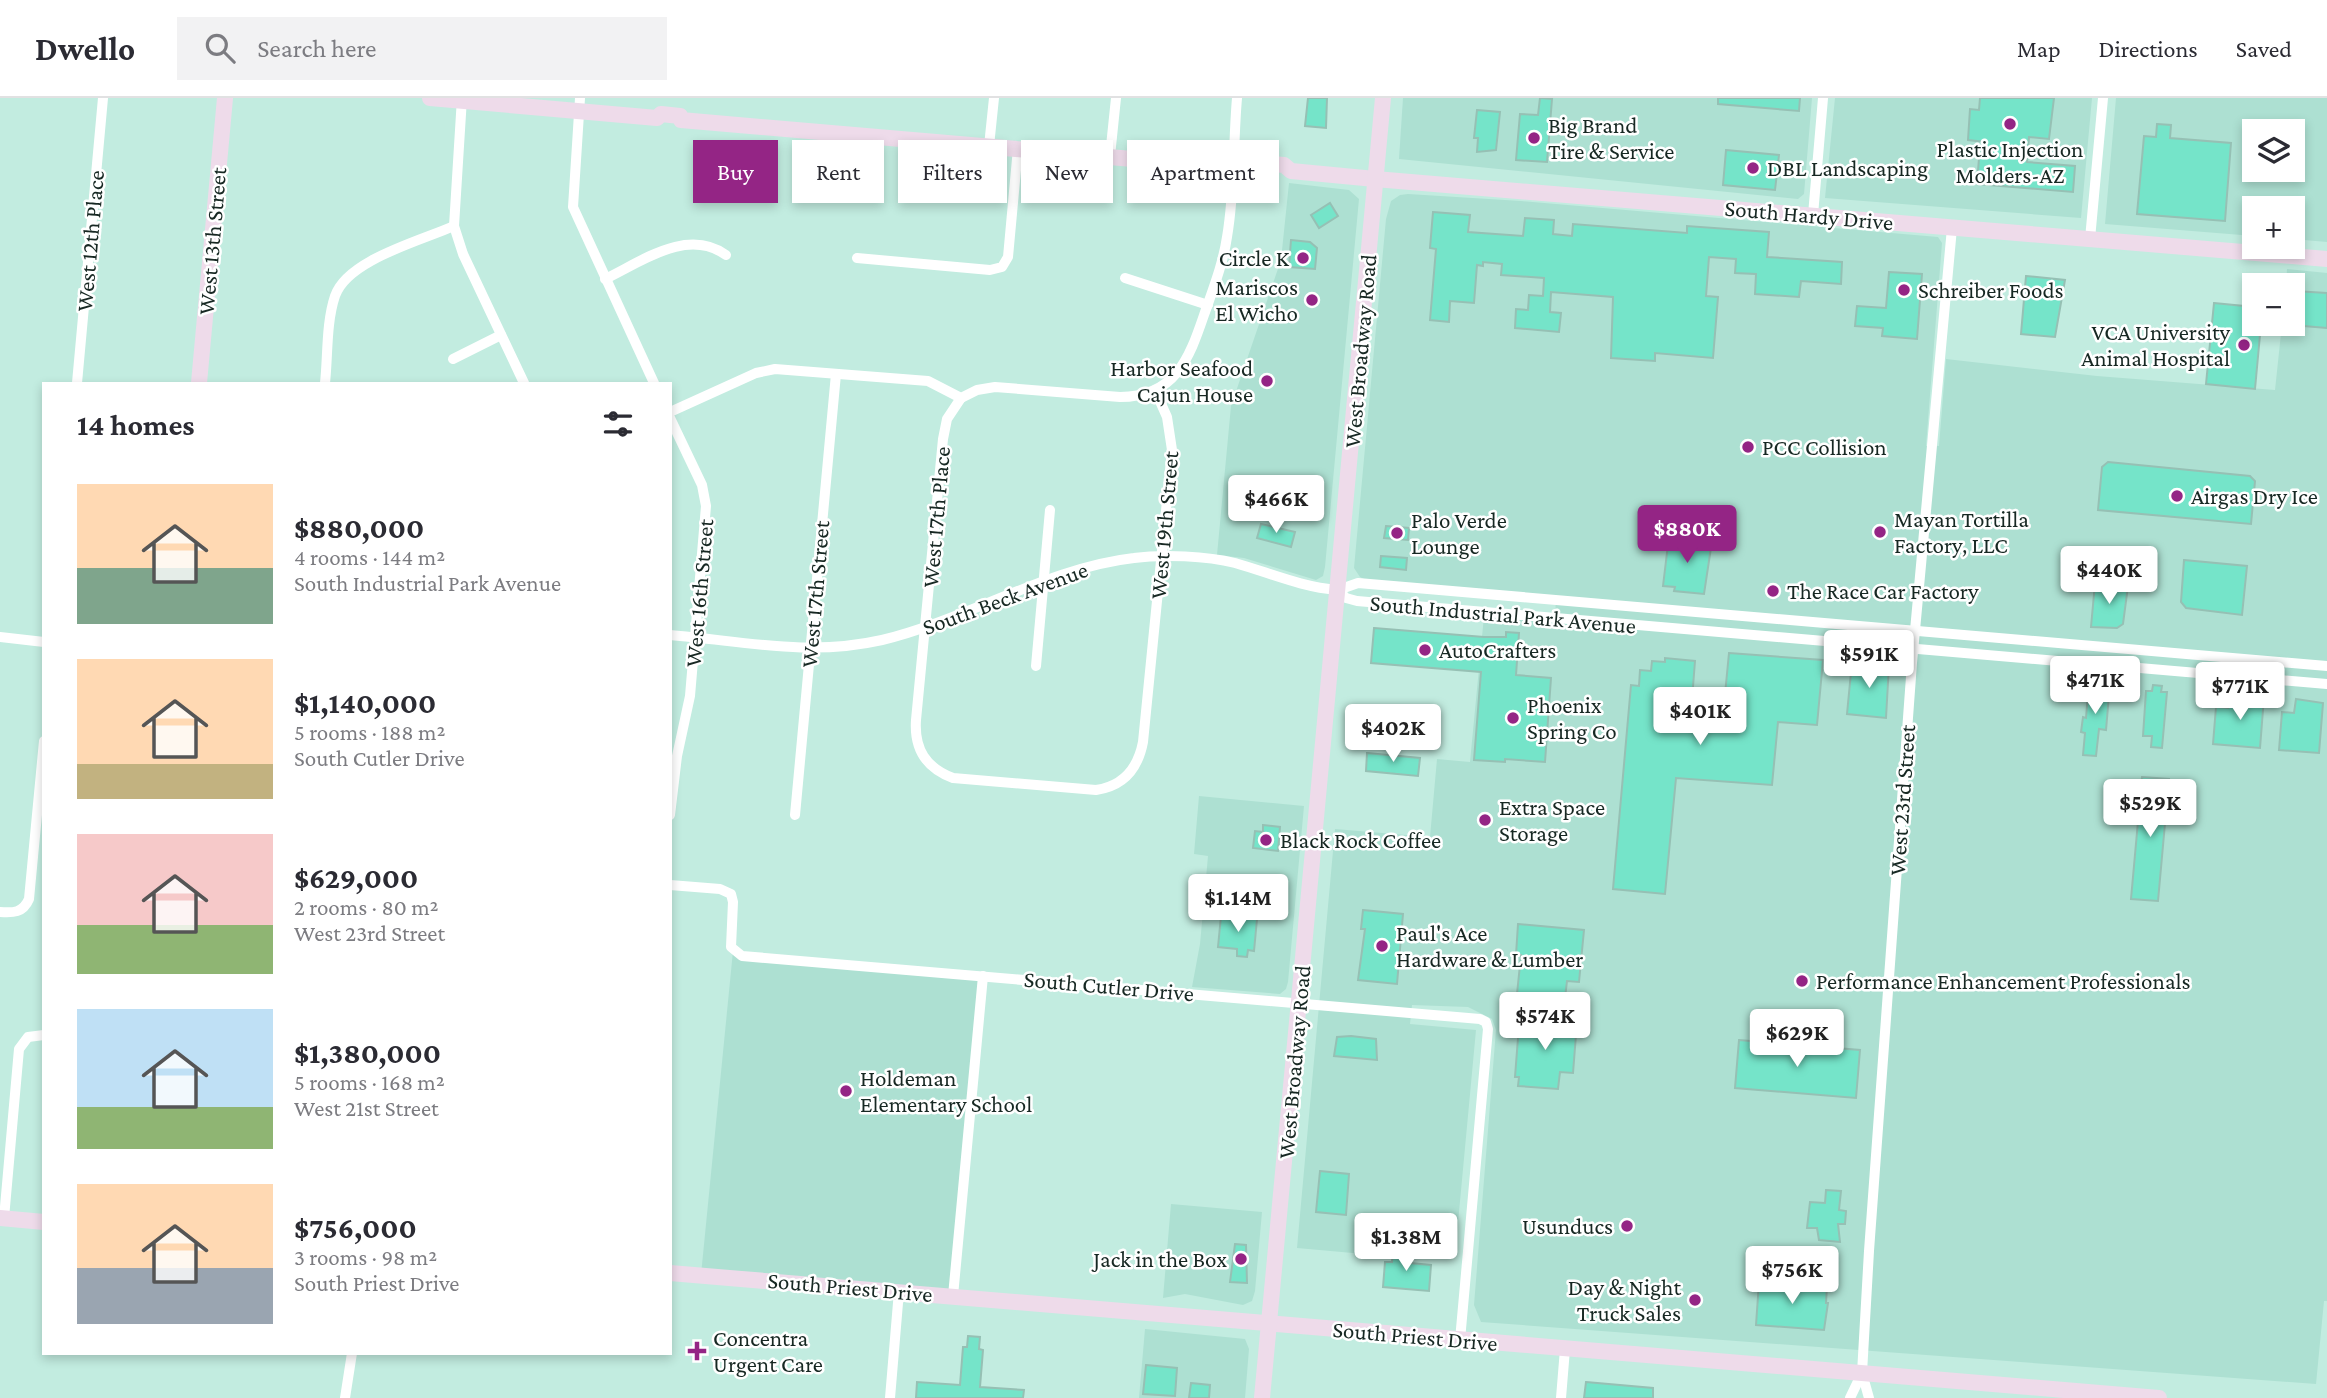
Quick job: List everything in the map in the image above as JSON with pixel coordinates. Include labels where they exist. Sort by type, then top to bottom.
[{"type":"main road","name":"West 13th Street","points":[[199,382],[225,98]]},
{"type":"main road","name":"South Hardy Drive","points":[[430,98],[580,105],[678,124],[681,120],[918,140]]},
{"type":"main road","name":"West Broadway Road","points":[[1262,1398],[1382,98]]},
{"type":"main road","name":"South Hardy Drive","points":[[1007,147],[1021,148]]},
{"type":"main road","name":"South Hardy Drive","points":[[1279,165],[1284,165],[1291,171],[1375,179],[2327,259]]},
{"type":"main road","points":[[2,1218],[42,1222]]},
{"type":"main road","name":"South Priest Drive","points":[[672,1273],[1862,1373],[2055,1394],[2159,1398]]},
{"type":"street","name":"West 12th Place","points":[[77,382],[103,98]]},
{"type":"street","points":[[990,140],[993,98]]},
{"type":"street","points":[[1112,140],[1116,98]]},
{"type":"street","points":[[1235,140],[1237,98]]},
{"type":"street","points":[[1813,215],[1823,98]]},
{"type":"street","points":[[2090,239],[2103,98]]},
{"type":"street","points":[[462,99],[454,226],[463,254],[524,382]]},
{"type":"street","points":[[580,105],[573,207],[654,382]]},
{"type":"street","points":[[857,258],[990,270],[1002,267],[1007,257],[1018,148]]},
{"type":"street","points":[[672,411],[762,371],[780,369],[928,382],[961,398],[977,390],[995,387],[1120,397],[1137,396],[1155,390],[1171,380],[1187,359],[1226,247],[1230,203]]},
{"type":"street","points":[[326,382],[333,303],[344,280],[362,265],[454,226]]},
{"type":"street","name":"West 23rd Street","points":[[1862,1373],[1913,648],[1952,228]]},
{"type":"street","points":[[605,279],[673,247],[688,243],[704,244],[726,255]]},
{"type":"street","points":[[1125,278],[1208,305]]},
{"type":"street","points":[[453,359],[501,335]]},
{"type":"street","name":"West 17th Street","points":[[795,815],[836,374]]},
{"type":"street","name":"West 19th Street","points":[[928,764],[944,775],[963,779],[1103,789],[1129,782],[1143,742],[1172,442],[1167,417],[1155,390]]},
{"type":"street","name":"West 17th Place","points":[[928,764],[919,749],[916,729],[925,627],[945,429],[951,411],[961,398]]},
{"type":"street","name":"West 16th Street","points":[[672,422],[706,499],[690,696],[675,764],[672,795]]},
{"type":"street","points":[[1035,666],[1050,510]]},
{"type":"street","name":"South Beck Avenue","points":[[672,635],[754,646],[810,649],[867,643],[925,627],[1111,561],[1161,556],[1233,563],[1285,581],[1338,590]]},
{"type":"street","name":"South Industrial Park Avenue","points":[[2327,666],[1358,583],[1338,590],[1346,598],[1357,601],[2327,684]]},
{"type":"street","points":[[0,638],[42,642]]},
{"type":"street","points":[[0,912],[13,913],[22,909],[30,893],[42,763]]},
{"type":"street","points":[[917,771],[928,764]]},
{"type":"street","name":"South Cutler Drive","points":[[672,885],[720,888],[731,894],[733,902],[730,942],[733,951],[747,956],[1300,1002],[1480,1019],[1486,1022],[1489,1029],[1460,1340]]},
{"type":"street","points":[[953,1296],[983,976]]},
{"type":"street","points":[[2,1218],[18,1055],[24,1039],[42,1034]]},
{"type":"street","points":[[890,1398],[898,1291]]},
{"type":"street","points":[[1561,1398],[1565,1349]]},
{"type":"street","points":[[345,1398],[352,1355]]},
{"type":"street","points":[[1850,1398],[1862,1373]]},
{"type":"street","points":[[1862,1373],[1869,1398]]},
{"type":"shaded area","points":[[1403,98],[1812,98],[1804,194],[1798,199],[1399,159]]},
{"type":"shaded area","points":[[1835,98],[2092,98],[2081,218],[1825,198]]},
{"type":"shaded area","points":[[2116,98],[2327,98],[2327,242],[2305,240],[2305,196],[2242,196],[2242,235],[2105,224]]},
{"type":"shaded area","points":[[1289,183],[1349,190],[1359,199],[1325,567],[1323,576],[1316,580],[1244,558],[1217,555],[1231,406],[1281,260]]},
{"type":"shaded area","points":[[1400,195],[1521,201],[1938,237],[1942,243],[1926,446],[1939,446],[1946,359],[2097,376],[2275,390],[2281,336],[2305,336],[2305,273],[2287,273],[2287,269],[2327,273],[2327,1301],[2324,1301],[2316,1384],[1481,1322],[1474,1305],[1496,1030],[1492,1019],[1468,1007],[1412,1005],[1410,1024],[1476,1030],[1456,1244],[1377,1237],[1375,1255],[1297,1248],[1335,829],[1430,837],[1437,759],[1470,762],[1484,616],[1555,621],[1556,596],[1366,580],[1360,577],[1354,568],[1386,219],[1391,201]]},
{"type":"shaded area","points":[[1199,796],[1304,806],[1288,982],[1286,989],[1280,994],[1192,987],[1200,944],[1208,856],[1194,854]]},
{"type":"shaded area","name":"Holdeman Elementary School","points":[[733,951],[983,976],[953,1296],[701,1275]]},
{"type":"shaded area","points":[[1171,1204],[1262,1212],[1252,1301],[1243,1305],[1185,1294],[1163,1298]]},
{"type":"shaded area","points":[[1145,1329],[1245,1339],[1249,1349],[1245,1398],[1139,1398]]},
{"type":"building","points":[[1308,98],[1327,98],[1326,128],[1305,126]]},
{"type":"building","name":"Big Brand Tire & Service","points":[[1540,98],[1552,99],[1547,162],[1516,160],[1520,114],[1538,115]]},
{"type":"building","points":[[1718,98],[1800,98],[1799,111],[1718,104]]},
{"type":"building","points":[[1980,98],[2054,98],[2049,139],[2029,137],[2027,162],[2075,166],[2073,192],[1977,184],[1979,158],[1984,158],[1985,142],[1968,140],[1970,109],[1979,110]]},
{"type":"building","points":[[1477,110],[1500,112],[1496,150],[1477,152],[1478,138],[1474,138]]},
{"type":"building","points":[[2157,124],[2171,125],[2170,138],[2231,143],[2225,221],[2137,214],[2144,136],[2156,137]]},
{"type":"building","name":"DBL Landscaping","points":[[1726,150],[1779,155],[1778,163],[1782,163],[1782,173],[1777,173],[1775,190],[1723,185]]},
{"type":"building","name":"Circle K","points":[[1330,203],[1338,216],[1319,228],[1311,215]]},
{"type":"building","points":[[1433,212],[1470,215],[1468,232],[1523,236],[1525,218],[1554,220],[1553,234],[1572,236],[1573,224],[1687,233],[1687,226],[1769,232],[1767,257],[1842,262],[1841,284],[1801,281],[1799,297],[1755,294],[1756,274],[1735,273],[1736,259],[1709,257],[1706,296],[1718,297],[1713,358],[1655,353],[1655,361],[1611,358],[1613,297],[1551,292],[1550,312],[1561,313],[1559,332],[1515,328],[1516,309],[1528,310],[1529,295],[1543,296],[1544,278],[1501,275],[1502,264],[1483,262],[1483,266],[1477,265],[1474,303],[1450,301],[1449,322],[1430,320],[1436,249],[1430,248]]},
{"type":"building","name":"Circle K","points":[[1291,240],[1310,242],[1317,248],[1315,269],[1289,267]]},
{"type":"building","name":"Schreiber Foods","points":[[1889,272],[1922,274],[1917,339],[1882,336],[1883,328],[1855,326],[1857,306],[1886,308]]},
{"type":"building","points":[[2026,276],[2065,280],[2055,337],[2021,334]]},
{"type":"building","points":[[2305,292],[2327,293],[2327,328],[2305,326]]},
{"type":"building","name":"VCA University Animal Hospital","points":[[2214,303],[2242,306],[2242,336],[2260,336],[2255,389],[2206,384]]},
{"type":"building","name":"Airgas Dry Ice","points":[[2108,462],[2250,476],[2255,481],[2251,524],[2098,510],[2102,467]]},
{"type":"building","points":[[1261,524],[1295,532],[1291,547],[1257,538]]},
{"type":"building","name":"Palo Verde Lounge","points":[[1386,526],[1409,528],[1408,540],[1384,538]]},
{"type":"building","points":[[1669,536],[1712,541],[1704,594],[1674,591],[1675,587],[1663,586]]},
{"type":"building","points":[[1381,556],[1407,558],[1406,570],[1380,567]]},
{"type":"building","points":[[2184,560],[2247,566],[2242,615],[2186,608],[2181,602]]},
{"type":"building","points":[[2095,583],[2128,586],[2123,624],[2117,628],[2091,627]]},
{"type":"building","name":"Phoenix Spring Co","points":[[1374,628],[1484,637],[1506,637],[1506,632],[1519,633],[1516,675],[1551,678],[1545,762],[1474,760],[1481,672],[1371,663]]},
{"type":"building","points":[[1729,653],[1823,660],[1817,725],[1778,722],[1772,785],[1676,778],[1665,894],[1613,889],[1631,685],[1639,686],[1640,670],[1651,671],[1652,661],[1665,662],[1665,658],[1695,661],[1691,712],[1723,715]]},
{"type":"building","points":[[1852,662],[1889,665],[1886,718],[1847,714]]},
{"type":"building","points":[[2089,681],[2110,683],[2106,730],[2099,729],[2096,756],[2083,755],[2085,733],[2081,732],[2083,717],[2086,718]]},
{"type":"building","points":[[2153,685],[2162,686],[2161,692],[2167,692],[2162,748],[2151,747],[2152,736],[2143,736],[2146,691],[2152,691]]},
{"type":"building","points":[[2230,694],[2264,697],[2260,748],[2213,744],[2216,707],[2228,708]]},
{"type":"building","points":[[2296,699],[2323,703],[2319,753],[2279,750],[2282,712],[2294,713]]},
{"type":"building","points":[[1367,753],[1420,758],[1418,776],[1366,771]]},
{"type":"building","points":[[2142,777],[2169,779],[2158,901],[2131,899]]},
{"type":"building","name":"Black Rock Coffee","points":[[1263,825],[1280,827],[1278,851],[1253,848],[1255,831],[1263,832]]},
{"type":"building","name":"Paul's Ace Hardware & Lumber","points":[[1363,910],[1403,914],[1397,984],[1358,980],[1365,929],[1361,929]]},
{"type":"building","points":[[1221,916],[1257,919],[1254,951],[1248,950],[1247,957],[1237,956],[1237,949],[1218,947]]},
{"type":"building","points":[[1518,924],[1584,930],[1579,982],[1567,981],[1565,998],[1517,994],[1521,955],[1516,955]]},
{"type":"building","points":[[1525,1017],[1577,1022],[1573,1073],[1560,1072],[1558,1089],[1518,1086],[1519,1077],[1515,1077],[1519,1025],[1524,1025]]},
{"type":"building","points":[[1337,1037],[1376,1039],[1377,1060],[1334,1056]]},
{"type":"building","points":[[1739,1040],[1860,1050],[1856,1098],[1735,1088]]},
{"type":"building","points":[[1320,1171],[1349,1174],[1346,1215],[1316,1212]]},
{"type":"building","points":[[1826,1190],[1841,1191],[1839,1210],[1846,1211],[1845,1224],[1838,1224],[1840,1242],[1819,1240],[1817,1228],[1807,1228],[1810,1202],[1825,1203]]},
{"type":"building","name":"Jack in the Box","points":[[1235,1244],[1246,1245],[1247,1283],[1230,1282]]},
{"type":"building","points":[[1393,1250],[1411,1251],[1410,1263],[1431,1265],[1429,1291],[1383,1287],[1385,1262],[1392,1262]]},
{"type":"building","points":[[1759,1282],[1827,1286],[1828,1303],[1824,1330],[1756,1325]]},
{"type":"building","points":[[968,1336],[980,1337],[979,1349],[983,1350],[980,1387],[1024,1390],[1023,1398],[916,1398],[917,1382],[960,1385],[963,1347],[967,1347]]},
{"type":"building","points":[[1146,1365],[1177,1368],[1175,1396],[1143,1394]]},
{"type":"building","points":[[1586,1382],[1653,1388],[1653,1398],[1584,1398]]},
{"type":"building","points":[[1191,1383],[1210,1385],[1209,1398],[1189,1398]]},
{"type":"place","name":"Plastic Injection Molders-AZ","points":[[2010,124]]},
{"type":"place","name":"Big Brand Tire & Service","points":[[1534,138]]},
{"type":"place","name":"DBL Landscaping","points":[[1753,168]]},
{"type":"place","name":"Circle K","points":[[1303,258]]},
{"type":"place","name":"Schreiber Foods","points":[[1904,290]]},
{"type":"place","name":"Mariscos El Wicho","points":[[1312,300]]},
{"type":"place","name":"VCA University Animal Hospital","points":[[2244,345]]},
{"type":"place","name":"Harbor Seafood Cajun House","points":[[1267,381]]},
{"type":"place","name":"PCC Collision","points":[[1748,447]]},
{"type":"place","name":"Airgas Dry Ice","points":[[2177,496]]},
{"type":"place","name":"Mayan Tortilla Factory, LLC","points":[[1880,532]]},
{"type":"place","name":"Palo Verde Lounge","points":[[1397,533]]},
{"type":"place","name":"The Race Car Factory","points":[[1773,591]]},
{"type":"place","name":"AutoCrafters","points":[[1425,650]]},
{"type":"place","name":"Phoenix Spring Co","points":[[1513,718]]},
{"type":"place","name":"Extra Space Storage","points":[[1485,820]]},
{"type":"place","name":"Black Rock Coffee","points":[[1266,840]]},
{"type":"place","name":"Paul's Ace Hardware & Lumber","points":[[1382,946]]},
{"type":"place","name":"Performance Enhancement Professionals","points":[[1802,981]]},
{"type":"place","name":"Holdeman Elementary School","points":[[846,1091]]},
{"type":"place","name":"Usunducs","points":[[1627,1226]]},
{"type":"place","name":"Jack in the Box","points":[[1241,1259]]},
{"type":"place","name":"Day & Night Truck Sales","points":[[1695,1300]]},
{"type":"place","name":"Concentra Urgent Care","points":[[697,1351]]}]
